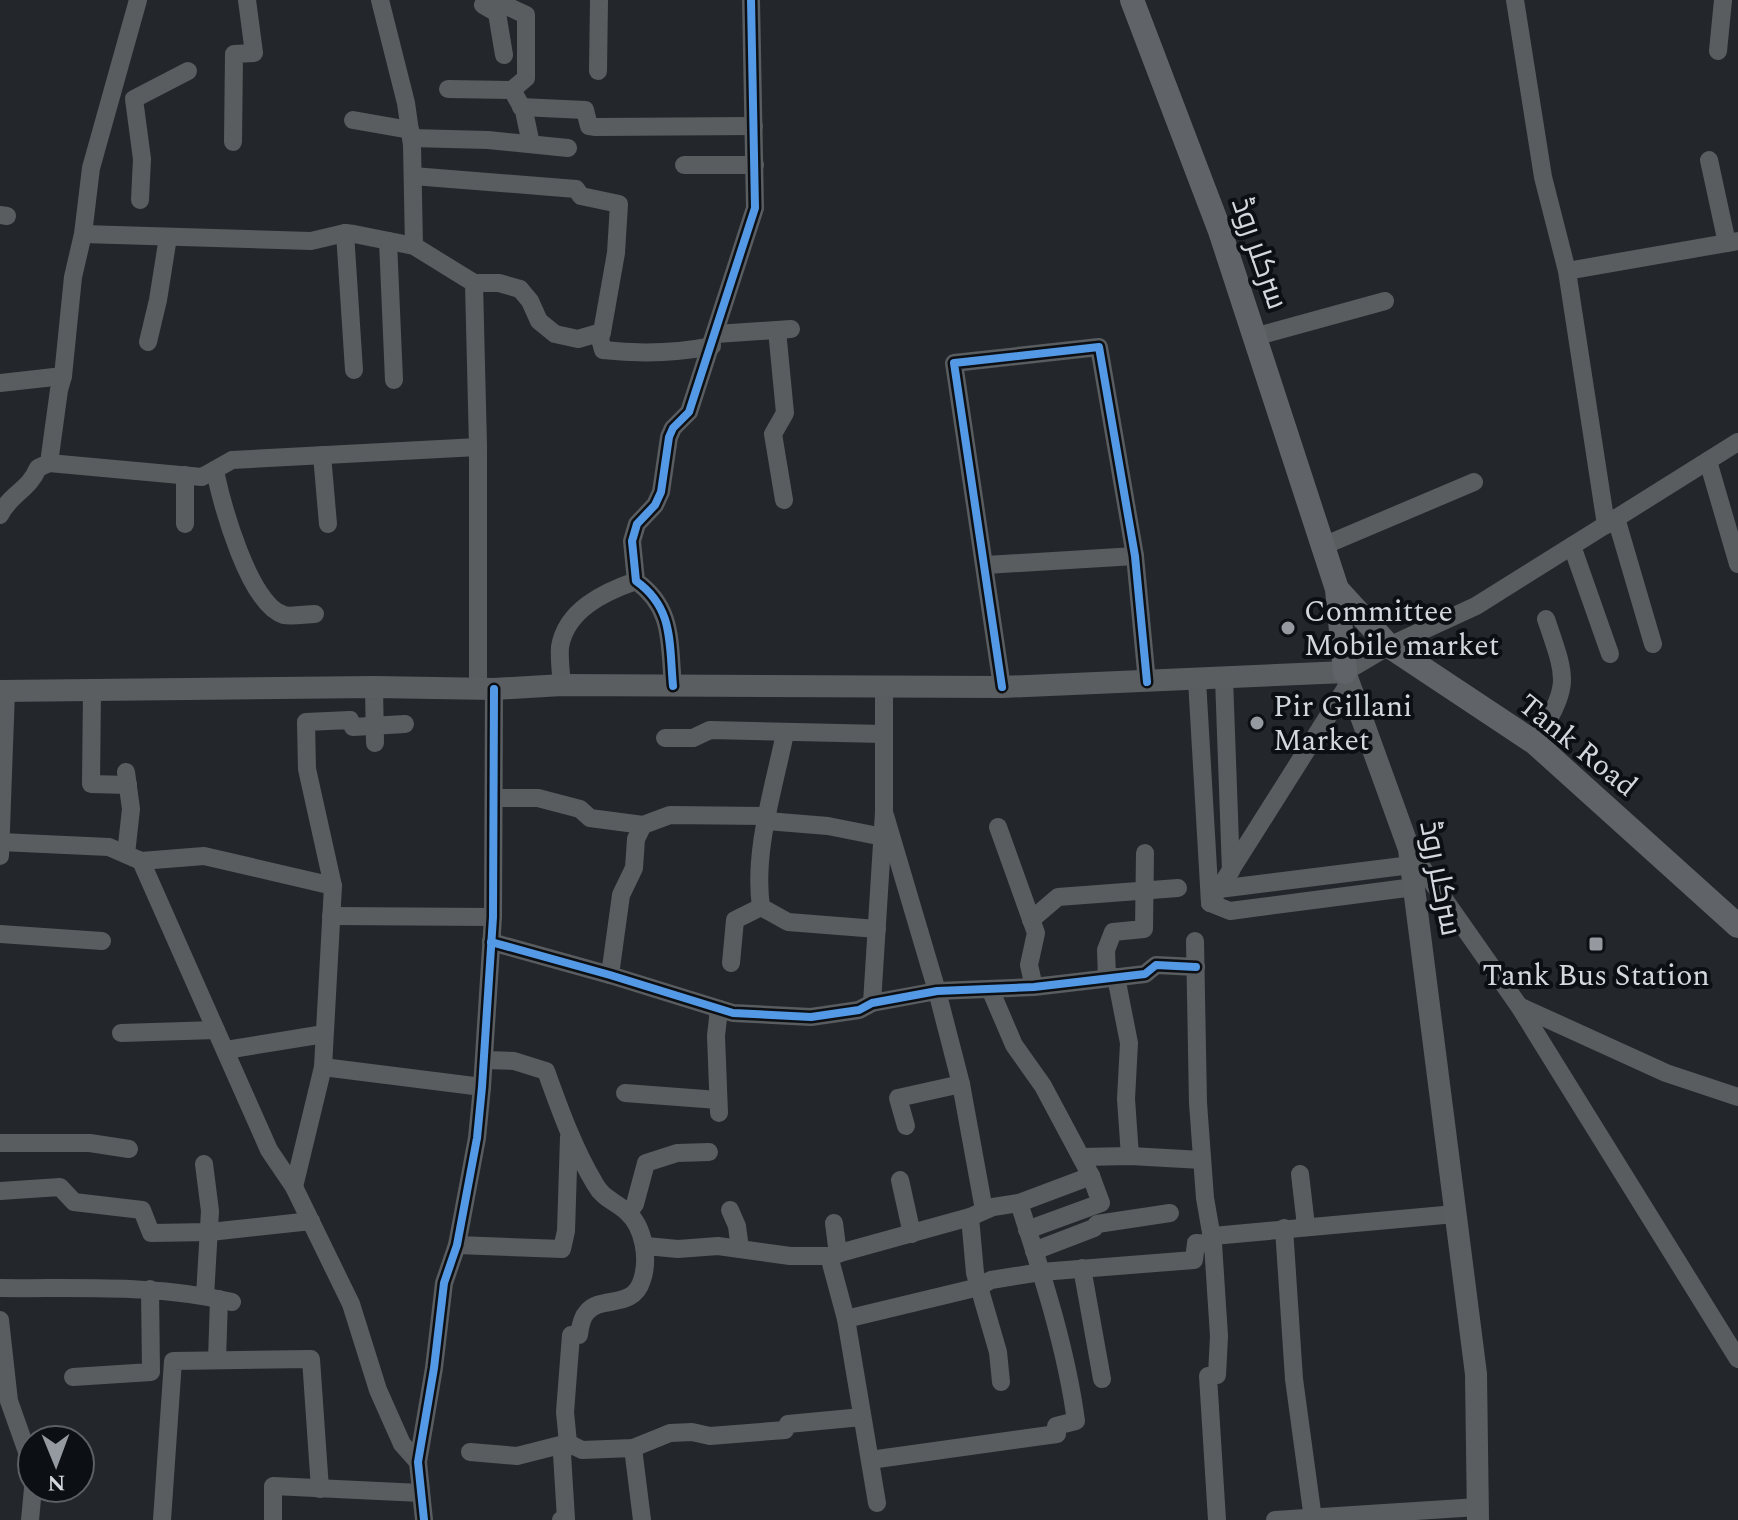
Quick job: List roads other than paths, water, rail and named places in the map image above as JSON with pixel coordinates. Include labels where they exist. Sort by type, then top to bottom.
[{"type":"highway","name":"سرکلر روڈ","points":[[1132,0],[1220,231],[1337,589],[1347,677]]},
{"type":"highway","name":"Tank Road","points":[[1337,589],[1389,646],[1535,743],[1738,926]]},
{"type":"main road","points":[[3,691],[562,685],[1002,687],[1224,678],[1347,677]]},
{"type":"main road","name":"سرکلر روڈ","points":[[1347,677],[1412,867],[1476,1374],[1478,1514]]},
{"type":"street","points":[[49,463],[63,376],[73,277],[83,234],[91,168],[138,0]]},
{"type":"street","points":[[233,142],[234,54],[254,53],[247,0]]},
{"type":"street","points":[[380,0],[411,134],[414,246]]},
{"type":"street","points":[[598,71],[599,0]]},
{"type":"street","points":[[673,686],[668,628],[655,594],[636,581],[632,541],[637,524],[655,505],[661,492],[669,437],[673,428],[689,412],[755,208],[751,0]]},
{"type":"street","points":[[1515,0],[1543,177],[1567,271],[1611,522],[1653,644]]},
{"type":"street","points":[[1718,51],[1723,0]]},
{"type":"street","points":[[484,4],[509,7],[526,15],[526,78],[517,98],[531,144]]},
{"type":"street","points":[[484,4],[497,13],[504,55]]},
{"type":"street","points":[[111,96],[134,99],[188,71]]},
{"type":"street","points":[[448,89],[585,110],[589,126],[596,127],[754,126]]},
{"type":"street","points":[[134,99],[142,159],[140,200]]},
{"type":"street","points":[[353,120],[411,134],[568,148]]},
{"type":"street","points":[[1567,271],[1732,242],[1709,160]]},
{"type":"street","points":[[684,165],[755,165]]},
{"type":"street","points":[[413,176],[576,189],[581,196],[619,204],[616,253],[600,339],[603,350],[625,353],[688,350],[714,340],[784,329],[785,413],[773,434],[784,500]]},
{"type":"street","points":[[83,234],[311,241],[345,233],[388,241],[414,246],[474,283],[499,283],[520,289],[530,301],[539,321],[555,334],[578,339],[602,332]]},
{"type":"street","points":[[345,233],[354,370]]},
{"type":"street","points":[[148,342],[168,237]]},
{"type":"street","points":[[388,241],[394,380]]},
{"type":"street","points":[[424,1520],[418,1462],[444,1283],[457,1245],[477,1138],[493,917],[494,798],[486,688],[474,283]]},
{"type":"street","points":[[1254,337],[1385,301]]},
{"type":"street","points":[[1002,687],[954,363],[1099,347],[1135,556],[1147,682]]},
{"type":"street","points":[[0,383],[63,376]]},
{"type":"street","points":[[1215,896],[1347,677],[1389,646],[1476,606],[1738,442]]},
{"type":"street","points":[[0,515],[20,490],[31,484],[38,468],[49,463],[202,477],[232,460],[478,447]]},
{"type":"street","points":[[322,455],[328,524]]},
{"type":"street","points":[[1708,461],[1738,564]]},
{"type":"street","points":[[215,471],[250,580],[260,595],[270,607],[284,615],[315,614]]},
{"type":"street","points":[[185,475],[185,524]]},
{"type":"street","points":[[1323,546],[1474,482]]},
{"type":"street","points":[[1572,546],[1610,654]]},
{"type":"street","points":[[986,565],[1135,556]]},
{"type":"street","points":[[562,685],[560,647],[568,622],[608,591],[636,581]]},
{"type":"street","points":[[1535,743],[1560,701],[1564,670],[1546,619]]},
{"type":"street","points":[[1224,678],[1231,871]]},
{"type":"street","points":[[1197,680],[1215,896]]},
{"type":"street","points":[[320,687],[321,721]]},
{"type":"street","points":[[374,687],[375,734]]},
{"type":"street","points":[[872,1003],[884,812],[884,687]]},
{"type":"street","points":[[92,690],[91,784],[127,779],[133,858],[226,1050],[269,1150],[294,1187],[351,1304],[378,1390],[402,1444],[418,1462]]},
{"type":"street","points":[[0,856],[3,691]]},
{"type":"street","points":[[294,1187],[323,1067],[333,886],[307,769],[306,722],[350,720],[353,727],[375,734],[405,724]]},
{"type":"street","points":[[665,738],[693,738],[710,730],[884,734]]},
{"type":"street","points":[[761,907],[758,889],[785,733]]},
{"type":"street","points":[[494,798],[538,798],[580,809],[590,818],[643,825],[670,815],[768,818],[883,837]]},
{"type":"street","points":[[884,812],[961,1084],[977,1214],[975,1273],[998,1352],[1001,1382]]},
{"type":"street","points":[[610,975],[621,895],[634,868],[636,839],[643,825]]},
{"type":"street","points":[[998,827],[1036,933],[1029,965],[1034,987]]},
{"type":"street","points":[[1,830],[109,847],[133,858],[204,856],[333,886]]},
{"type":"street","points":[[1130,1156],[1126,1099],[1129,1043],[1106,950],[1113,932],[1144,929],[1145,853]]},
{"type":"street","points":[[1215,896],[1412,867],[1519,1006],[1738,1359]]},
{"type":"street","points":[[1031,920],[1058,897],[1178,888]]},
{"type":"street","points":[[761,907],[788,922],[877,929]]},
{"type":"street","points":[[731,963],[735,920],[761,907]]},
{"type":"street","points":[[331,916],[493,917]]},
{"type":"street","points":[[0,934],[102,941]]},
{"type":"street","points":[[1195,941],[1198,1103],[1205,1198],[1213,1240],[1218,1349],[1217,1375],[1208,1376],[1217,1520]]},
{"type":"street","points":[[491,942],[733,1013],[811,1017],[859,1010],[872,1003],[937,991],[1034,987],[1145,974],[1156,965],[1196,967]]},
{"type":"street","points":[[990,989],[1014,1045],[1043,1086],[1091,1176],[1101,1203],[1027,1230]]},
{"type":"street","points":[[1519,1006],[1666,1073],[1738,1097]]},
{"type":"street","points":[[625,1093],[718,1106],[716,1036],[719,1009]]},
{"type":"street","points":[[121,1033],[216,1030]]},
{"type":"street","points":[[226,1050],[324,1034]]},
{"type":"street","points":[[484,1060],[514,1061],[546,1071],[569,1135],[603,1197],[628,1213],[646,1246],[641,1285],[628,1298],[591,1308],[584,1314],[579,1335],[571,1335],[565,1412],[568,1443],[562,1454],[566,1519],[561,1520]]},
{"type":"street","points":[[323,1067],[482,1087]]},
{"type":"street","points":[[906,1126],[898,1098],[961,1084]]},
{"type":"street","points":[[457,1245],[562,1249],[566,1231],[569,1135]]},
{"type":"street","points":[[0,1143],[90,1143],[129,1149]]},
{"type":"street","points":[[628,1213],[635,1204],[646,1163],[677,1153],[709,1152]]},
{"type":"street","points":[[1081,1157],[1202,1160]]},
{"type":"street","points":[[204,1164],[219,1299],[217,1360]]},
{"type":"street","points":[[1300,1174],[1306,1226]]},
{"type":"street","points":[[646,1246],[678,1249],[718,1246],[790,1256],[834,1255],[1019,1203],[1091,1176]]},
{"type":"street","points":[[900,1180],[912,1234]]},
{"type":"street","points":[[0,1191],[60,1187],[74,1202],[142,1210],[151,1233],[210,1232],[311,1221]]},
{"type":"street","points":[[870,1460],[1057,1434],[1056,1426],[1076,1421],[1073,1395],[1041,1272],[1019,1203]]},
{"type":"street","points":[[730,1210],[737,1226],[740,1249]]},
{"type":"street","points":[[1034,1251],[1094,1228],[1097,1224],[1170,1213]]},
{"type":"street","points":[[846,1319],[979,1287],[991,1280],[1041,1272],[1194,1260],[1196,1243],[1213,1240],[1284,1228],[1455,1214]]},
{"type":"street","points":[[834,1223],[834,1255],[877,1503]]},
{"type":"street","points":[[1284,1228],[1294,1379],[1313,1519]]},
{"type":"street","points":[[1082,1268],[1102,1379]]},
{"type":"street","points":[[0,1288],[150,1289],[219,1299]]},
{"type":"street","points":[[73,1377],[151,1372],[150,1289]]},
{"type":"street","points":[[0,1320],[9,1401],[17,1424]]},
{"type":"street","points":[[162,1520],[173,1361],[311,1359],[320,1489]]},
{"type":"street","points":[[470,1452],[517,1456],[568,1443],[582,1450],[633,1448],[670,1433],[692,1432],[710,1436],[785,1430],[788,1424],[862,1417]]},
{"type":"street","points":[[633,1448],[642,1520]]},
{"type":"street","points":[[273,1520],[273,1486],[421,1493]]},
{"type":"street","points":[[1275,1520],[1478,1514]]},
{"type":"place","name":"Committee Mobile market","points":[[1288,628]]},
{"type":"place","name":"Pir Gillani Market","points":[[1257,723]]},
{"type":"place","name":"Tank Bus Station","points":[[1596,944]]}]
